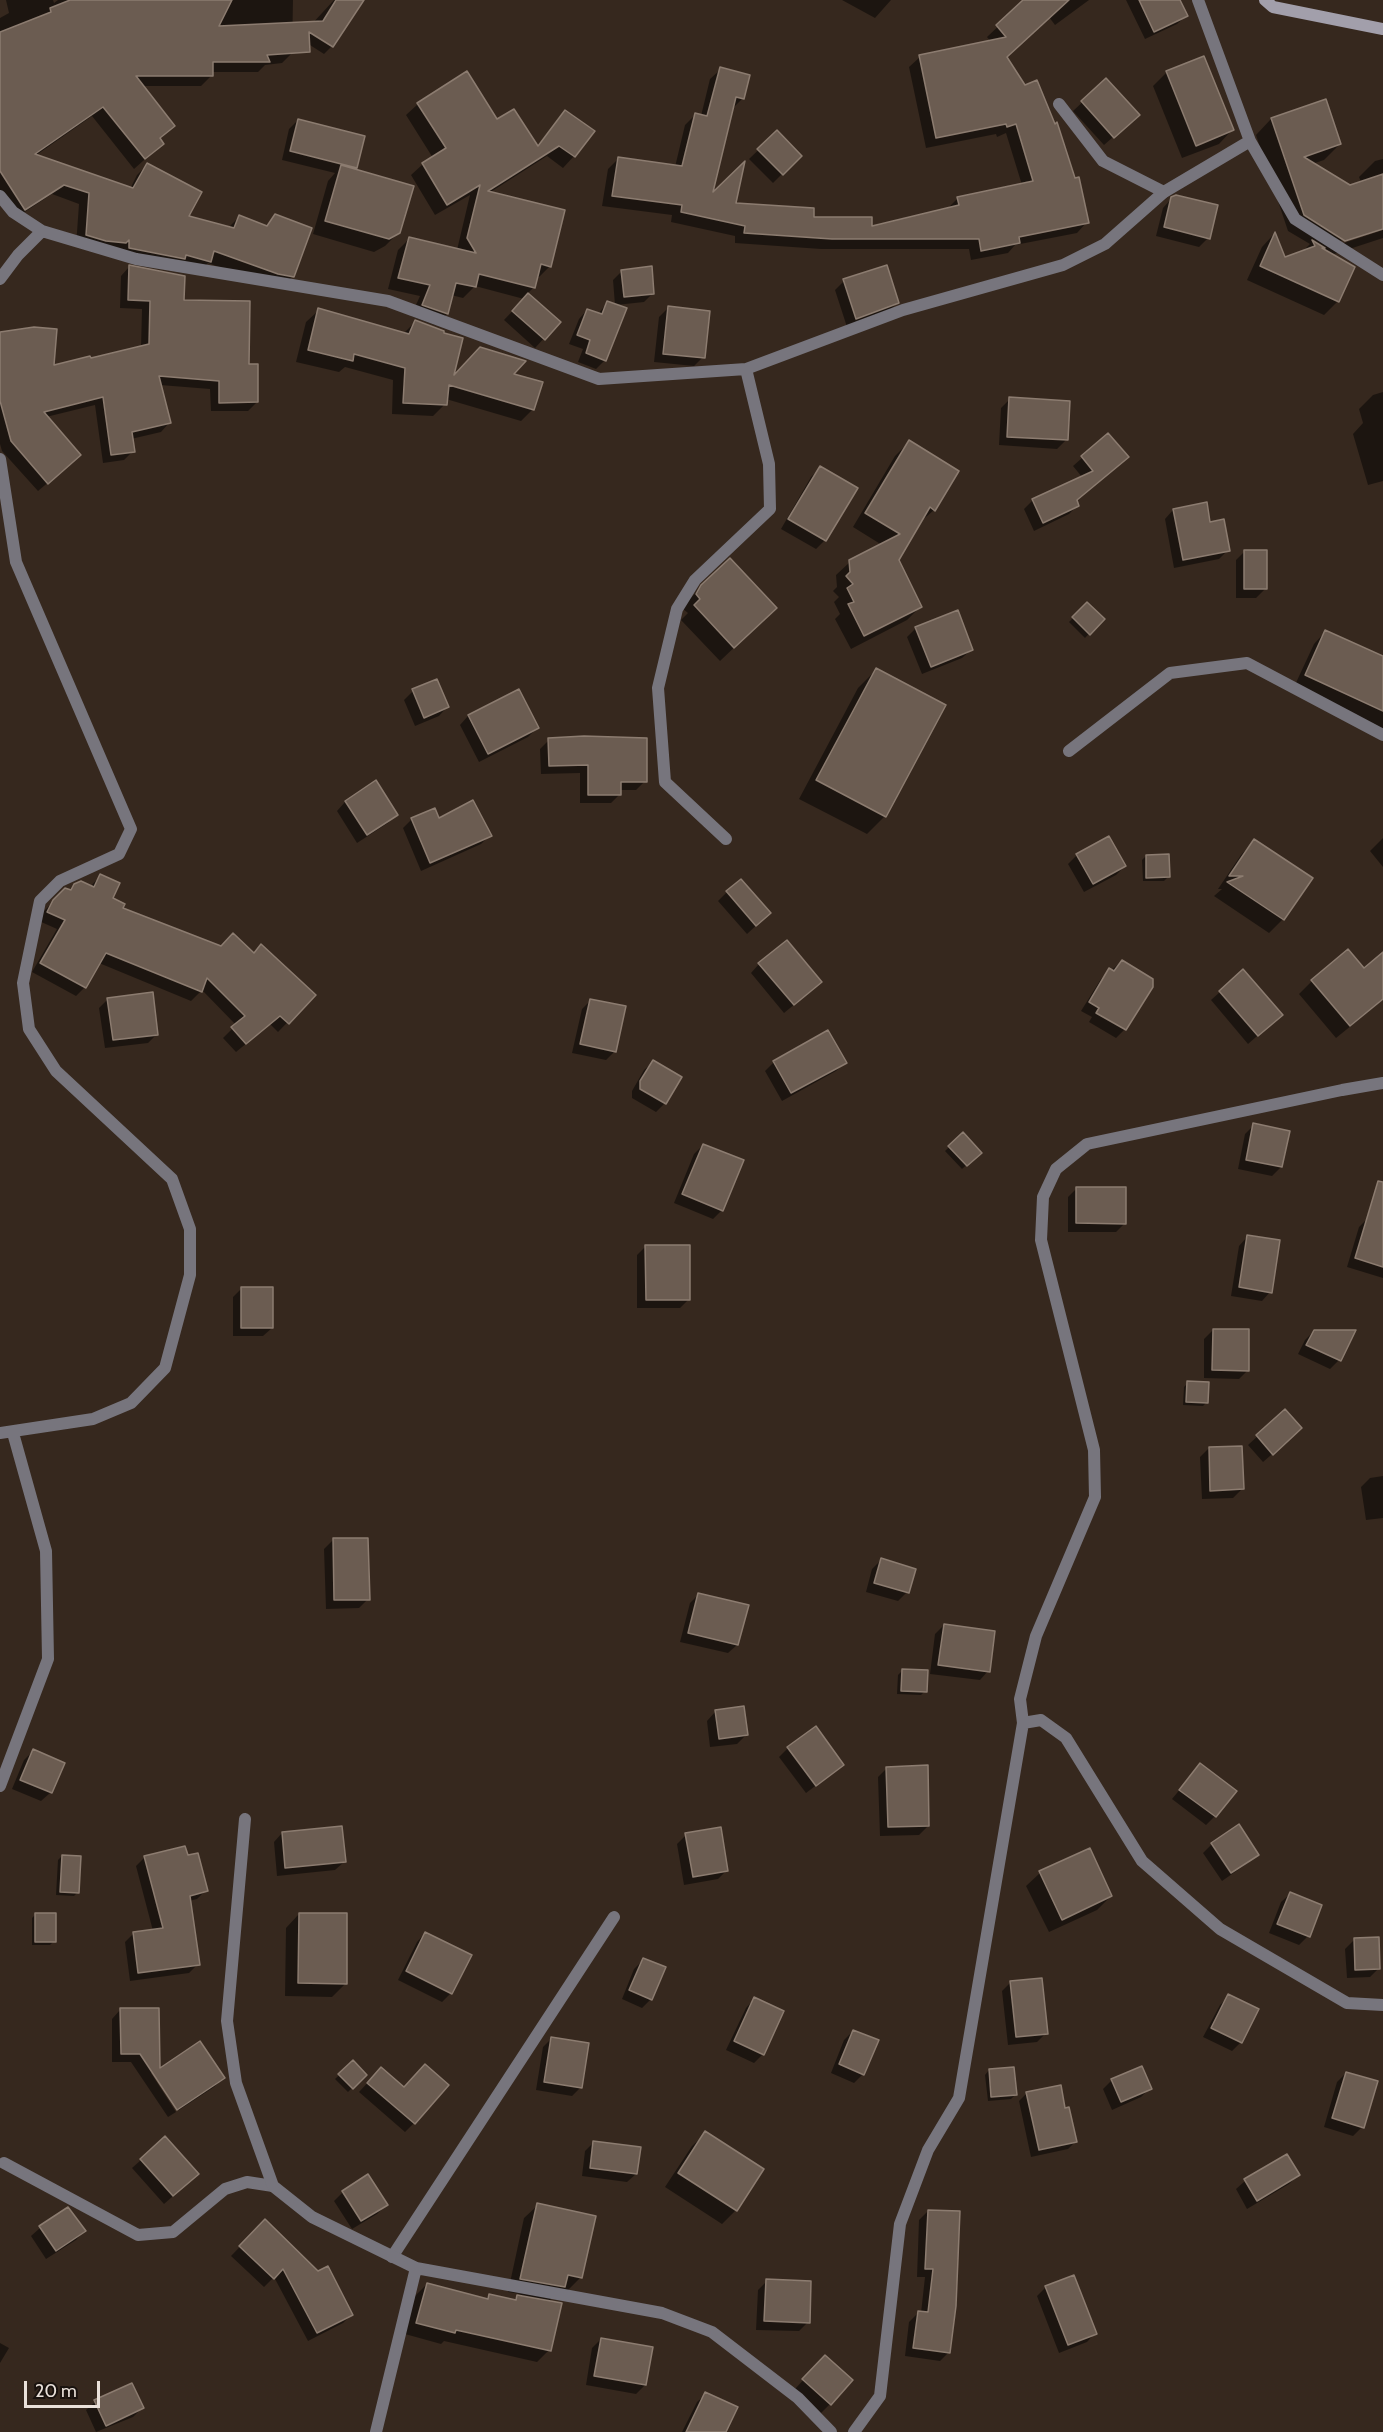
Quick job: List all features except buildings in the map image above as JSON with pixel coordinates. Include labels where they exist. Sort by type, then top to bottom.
[{"type":"street","points":[[1198,0],[1250,141],[1295,219],[1383,276]]},
{"type":"street","points":[[1265,0],[1273,7],[1383,29]]},
{"type":"street","points":[[1059,104],[1103,160],[1164,192]]},
{"type":"street","points":[[0,196],[13,212],[42,231],[136,259],[388,300],[599,379],[746,369],[903,310],[1063,265],[1105,244],[1164,192],[1250,141]]},
{"type":"street","points":[[0,279],[18,255],[42,231]]},
{"type":"street","points":[[726,839],[665,782],[658,688],[677,609],[695,580],[770,509],[769,464],[746,369]]},
{"type":"street","points":[[0,459],[16,562],[131,829],[119,854],[60,881],[40,901],[23,983],[29,1029],[56,1071],[172,1179],[190,1229],[190,1275],[165,1368],[131,1403],[93,1419],[6,1433],[46,1551],[48,1659],[0,1786]]},
{"type":"street","points":[[1069,751],[1170,673],[1247,663],[1383,735]]},
{"type":"street","points":[[854,2432],[880,2396],[900,2224],[928,2150],[959,2098],[1023,1723],[1020,1699],[1036,1636],[1095,1497],[1094,1450],[1041,1240],[1043,1197],[1056,1169],[1087,1144],[1383,1083]]},
{"type":"street","points":[[1023,1723],[1041,1720],[1066,1738],[1142,1861],[1220,1929],[1347,2003],[1383,2005]]},
{"type":"street","points":[[245,1819],[227,2021],[236,2084],[273,2186]]},
{"type":"street","points":[[392,2256],[614,1917]]},
{"type":"street","points":[[4,2163],[138,2235],[173,2232],[225,2189],[247,2182],[273,2186],[312,2217],[416,2268],[662,2313],[712,2332],[798,2398],[831,2432]]},
{"type":"street","points":[[376,2432],[416,2268]]}]
